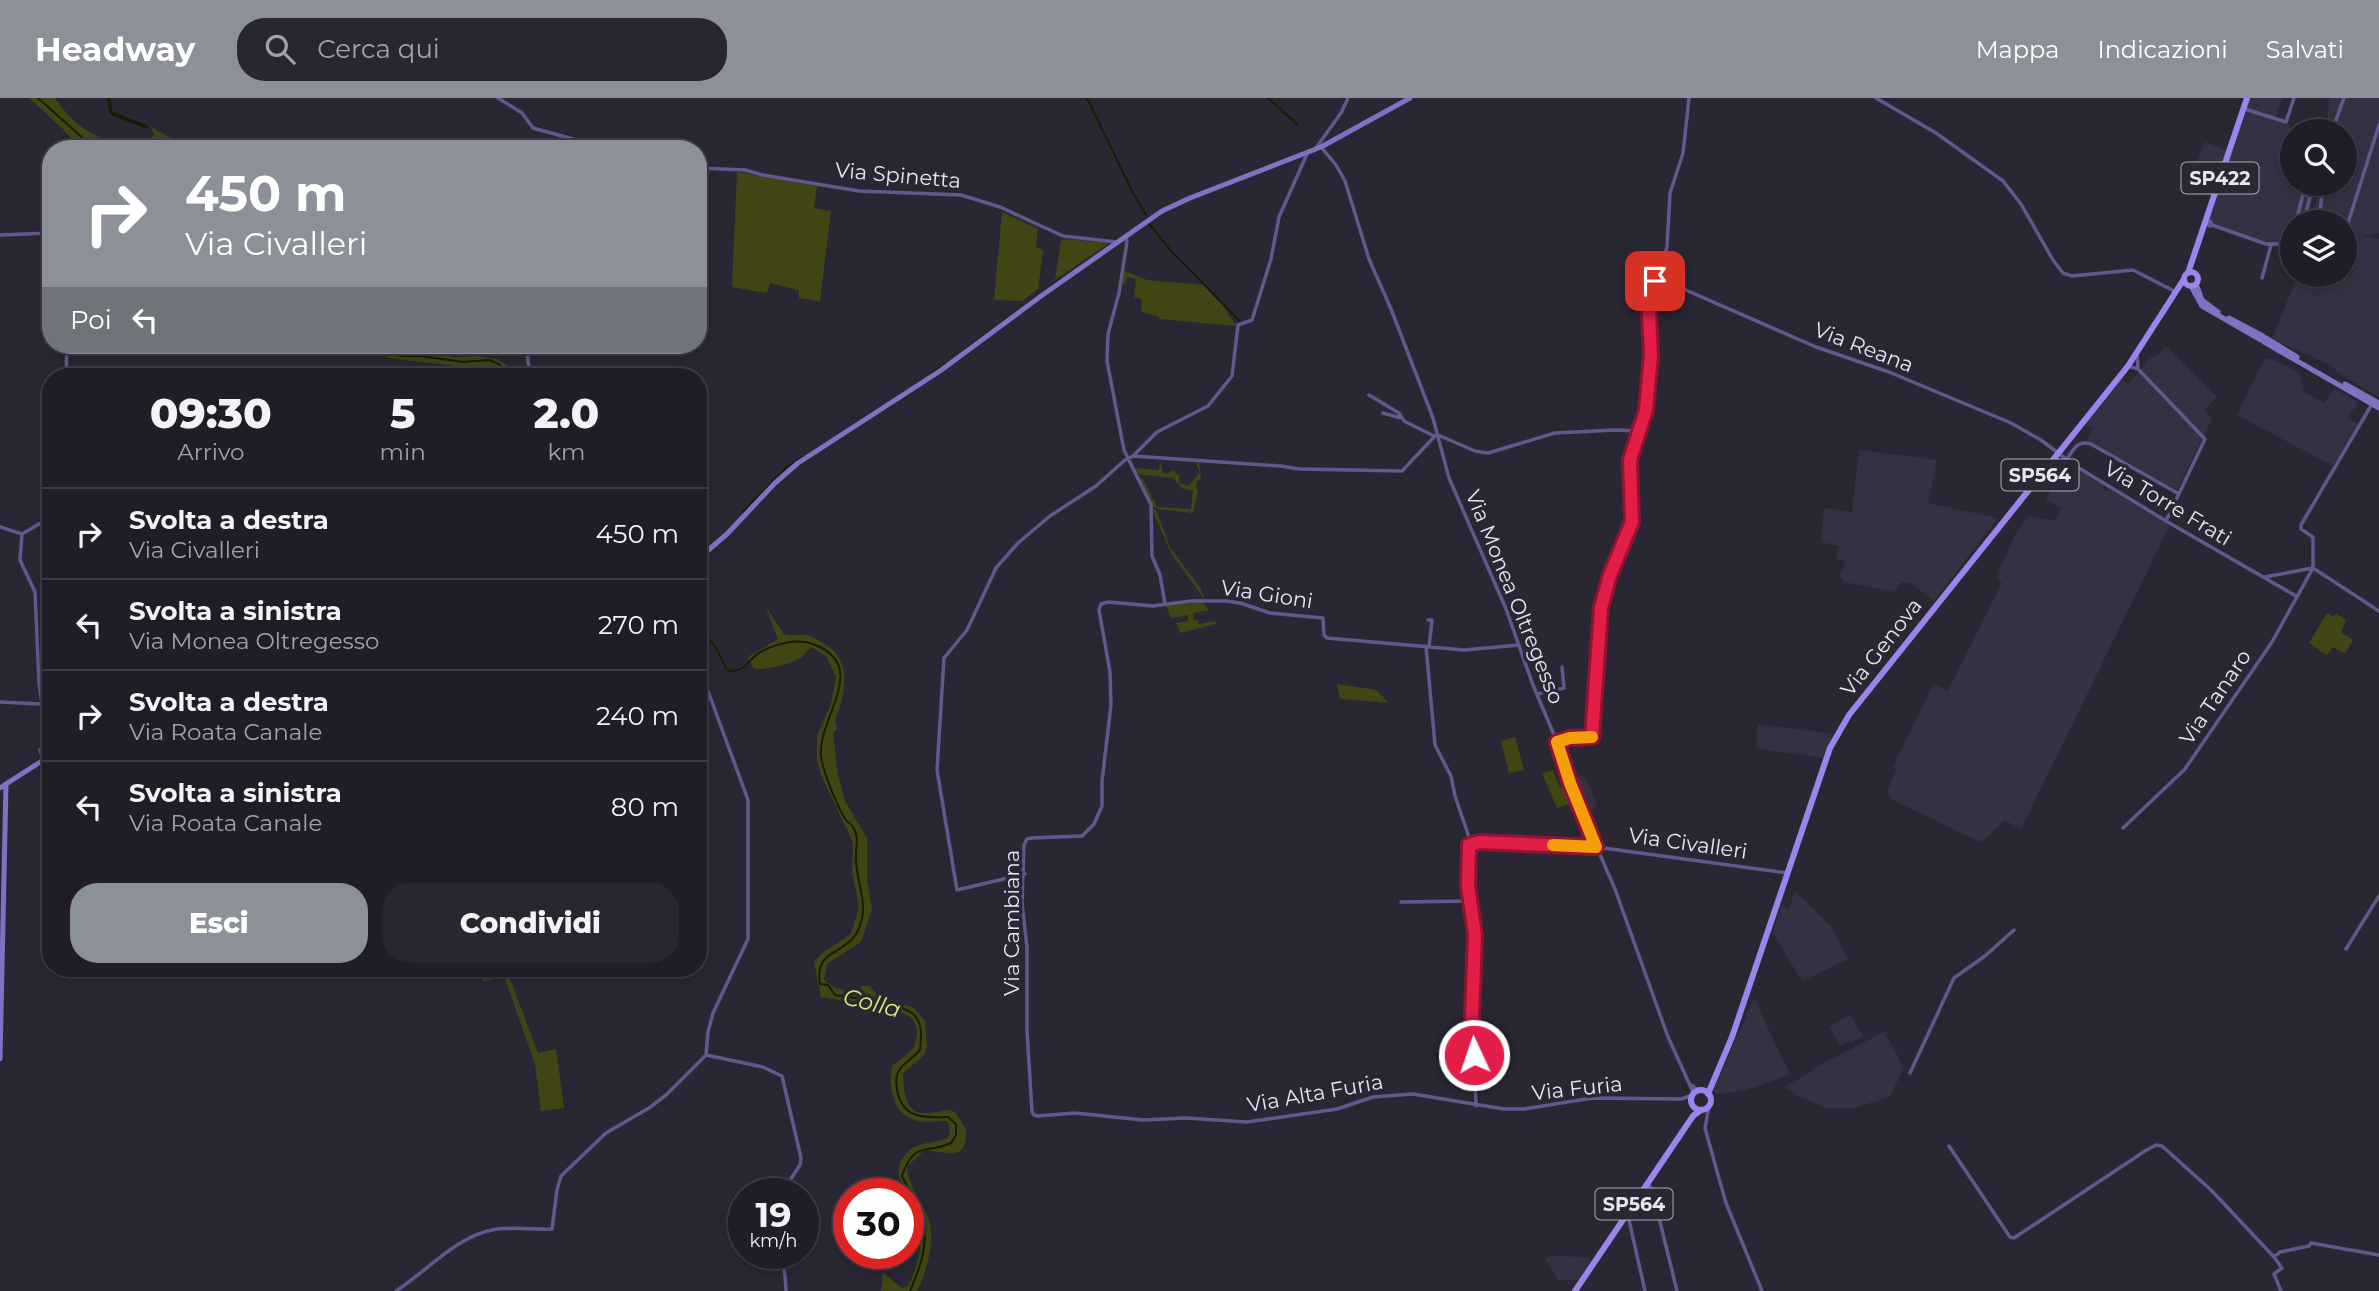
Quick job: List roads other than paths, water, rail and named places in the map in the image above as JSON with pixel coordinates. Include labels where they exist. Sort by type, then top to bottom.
[{"type":"main road","points":[[707,551],[798,463],[921,383],[1175,204],[1318,149],[1410,98]]},
{"type":"main road","name":"SP422","points":[[2190,280],[2194,258],[2208,223],[2247,98]]},
{"type":"main road","points":[[2190,280],[2202,306],[2377,405]]},
{"type":"main road","name":"Via Genova","points":[[1699,1093],[1714,1078],[1732,1037],[1830,748],[1839,731],[1903,646],[2058,453],[2133,366],[2137,353],[2175,292],[2190,280]]},
{"type":"main road","points":[[0,1059],[3,786],[42,760]]},
{"type":"main road","points":[[1699,1093],[1701,1108]]},
{"type":"main road","points":[[1699,1093],[1711,1100],[1701,1108]]},
{"type":"main road","name":"SP564","points":[[1575,1291],[1701,1108]]},
{"type":"street","points":[[498,98],[522,113],[533,128],[576,140]]},
{"type":"street","points":[[1318,149],[1318,141],[1341,113],[1348,98]]},
{"type":"street","points":[[1557,742],[1570,738],[1592,737],[1601,608],[1610,575],[1632,526],[1630,460],[1646,410],[1651,355],[1649,314],[1667,247],[1670,193],[1684,152],[1689,98]]},
{"type":"street","points":[[1876,98],[1936,133],[2003,181],[2021,204],[2063,273],[2073,276],[2133,270],[2175,292]]},
{"type":"street","points":[[2243,108],[2286,122],[2294,98]]},
{"type":"street","points":[[2336,119],[2344,98]]},
{"type":"street","points":[[2357,195],[2379,125]]},
{"type":"street","name":"Via Monea Oltregesso","points":[[1318,149],[1336,165],[1345,181],[1369,259],[1391,309],[1449,478],[1557,742],[1570,783],[1622,909],[1671,1045],[1688,1081],[1699,1093]]},
{"type":"street","points":[[1025,874],[957,890],[936,760],[944,659],[967,630],[992,575],[1004,557],[1050,516],[1084,495],[1133,456],[1157,432],[1202,411],[1232,376],[1238,325],[1252,320],[1271,259],[1279,217],[1307,153]]},
{"type":"street","name":"Via Spinetta","points":[[707,168],[745,170],[859,191],[961,195],[1000,207],[1063,236],[1118,243]]},
{"type":"street","points":[[2299,210],[2303,194],[2310,196],[2307,210]]},
{"type":"street","points":[[2322,196],[2320,212],[2324,216],[2348,223],[2357,196]]},
{"type":"street","points":[[2208,223],[2271,244],[2280,244]]},
{"type":"street","points":[[0,235],[42,233]]},
{"type":"street","points":[[1126,238],[1120,286],[1107,341],[1108,365],[1124,450],[1151,505],[1152,556],[1160,575],[1165,604]]},
{"type":"street","points":[[2262,278],[2271,244]]},
{"type":"street","name":"Via Reana","points":[[1657,277],[1816,346],[1889,372],[2011,423],[2058,453]]},
{"type":"street","points":[[2133,366],[2205,439],[2166,521]]},
{"type":"street","points":[[1369,395],[1399,413],[1401,418]]},
{"type":"street","points":[[2314,568],[2313,537],[2301,529],[2301,525],[2377,405]]},
{"type":"street","points":[[1383,413],[1401,418],[1435,436],[1488,453],[1555,433],[1639,431]]},
{"type":"street","points":[[1133,456],[1281,466],[1299,470],[1399,471],[1413,461],[1435,436]]},
{"type":"street","points":[[2067,459],[2077,444],[2091,444],[2179,495]]},
{"type":"street","name":"Via Torre Frati","points":[[2058,453],[2166,521],[2296,596]]},
{"type":"street","points":[[0,527],[22,534],[42,522]]},
{"type":"street","points":[[22,534],[20,560],[35,592],[42,709]]},
{"type":"street","points":[[2265,577],[2314,568],[2379,611]]},
{"type":"street","name":"Via Tanaro","points":[[2123,828],[2185,769],[2272,642],[2314,568]]},
{"type":"street","name":"Via Gioni","points":[[1165,604],[1201,601],[1240,603],[1270,613],[1323,618],[1324,635],[1328,639],[1465,650],[1519,645]]},
{"type":"street","name":"Via Cambiana","points":[[1034,1115],[1031,1107],[1027,1046],[1027,947],[1022,903],[1024,845],[1027,839],[1082,836],[1094,824],[1102,806],[1111,689],[1099,606],[1108,602],[1153,606],[1165,604]]},
{"type":"street","points":[[1428,620],[1432,620],[1433,628],[1428,647],[1435,745],[1451,776],[1471,843],[1468,860],[1475,935],[1472,1016],[1476,1105]]},
{"type":"street","points":[[1537,694],[1564,688],[1562,667]]},
{"type":"street","points":[[396,1291],[453,1249],[477,1235],[503,1228],[552,1229],[561,1176],[606,1133],[666,1095],[706,1055],[713,1013],[748,939],[748,800],[707,688]]},
{"type":"street","points":[[0,702],[41,704]]},
{"type":"street","points":[[40,750],[42,756]]},
{"type":"street","name":"Via Civalleri","points":[[1471,843],[1596,847],[1788,873]]},
{"type":"street","points":[[2346,949],[2379,896]]},
{"type":"street","points":[[1401,902],[1470,901]]},
{"type":"street","points":[[1910,1073],[1954,978],[1985,956],[2014,930]]},
{"type":"street","points":[[706,1055],[763,1067],[782,1076],[801,1158],[792,1178]]},
{"type":"street","name":"Via Furia","points":[[1476,1105],[1524,1109],[1592,1098],[1681,1099],[1699,1093]]},
{"type":"street","name":"Via Alta Furia","points":[[1034,1115],[1075,1113],[1143,1119],[1186,1118],[1247,1122],[1337,1109],[1373,1097],[1413,1094],[1476,1105]]},
{"type":"street","name":"Via Furia","points":[[1681,1099],[1701,1108]]},
{"type":"street","points":[[1701,1108],[1726,1203],[1762,1291]]},
{"type":"street","points":[[1949,1146],[2010,1237],[2014,1238],[2145,1151],[2159,1145],[2205,1184],[2274,1257],[2282,1268],[2274,1275],[2281,1291]]},
{"type":"street","points":[[1648,1184],[1652,1189],[1677,1291]]},
{"type":"street","points":[[1625,1217],[1629,1220],[1645,1291]]},
{"type":"street","points":[[2274,1257],[2280,1252],[2309,1246],[2311,1243],[2379,1255]]},
{"type":"street","points":[[782,1269],[786,1291]]},
{"type":"waterway","name":"Colla","points":[[38,98],[85,140]]},
{"type":"waterway","points":[[109,98],[111,112]]},
{"type":"waterway","points":[[1087,98],[1146,215]]},
{"type":"waterway","points":[[1268,98],[1298,125]]},
{"type":"waterway","points":[[113,114],[147,127]]},
{"type":"waterway","points":[[1149,224],[1172,252],[1240,321]]},
{"type":"waterway","points":[[963,351],[1062,278]]},
{"type":"waterway","name":"Colla","points":[[395,354],[463,362],[489,360],[502,368]]},
{"type":"waterway","points":[[933,373],[945,364]]},
{"type":"waterway","points":[[743,512],[787,467],[805,456]]},
{"type":"waterway","name":"Colla","points":[[707,637],[713,643],[727,670],[738,670],[762,651],[794,642],[813,644],[830,654],[839,665],[838,694],[826,726],[821,756],[835,798],[856,835],[856,865],[863,911],[860,927],[854,937],[823,961],[819,974],[820,984],[828,985],[835,995],[891,1005],[916,1017],[921,1029],[920,1050],[897,1074],[896,1084],[900,1100],[904,1107],[915,1115],[948,1117],[956,1124],[956,1135],[951,1143],[916,1153],[911,1157],[902,1176],[917,1207],[924,1232],[922,1258],[910,1291]]}]
